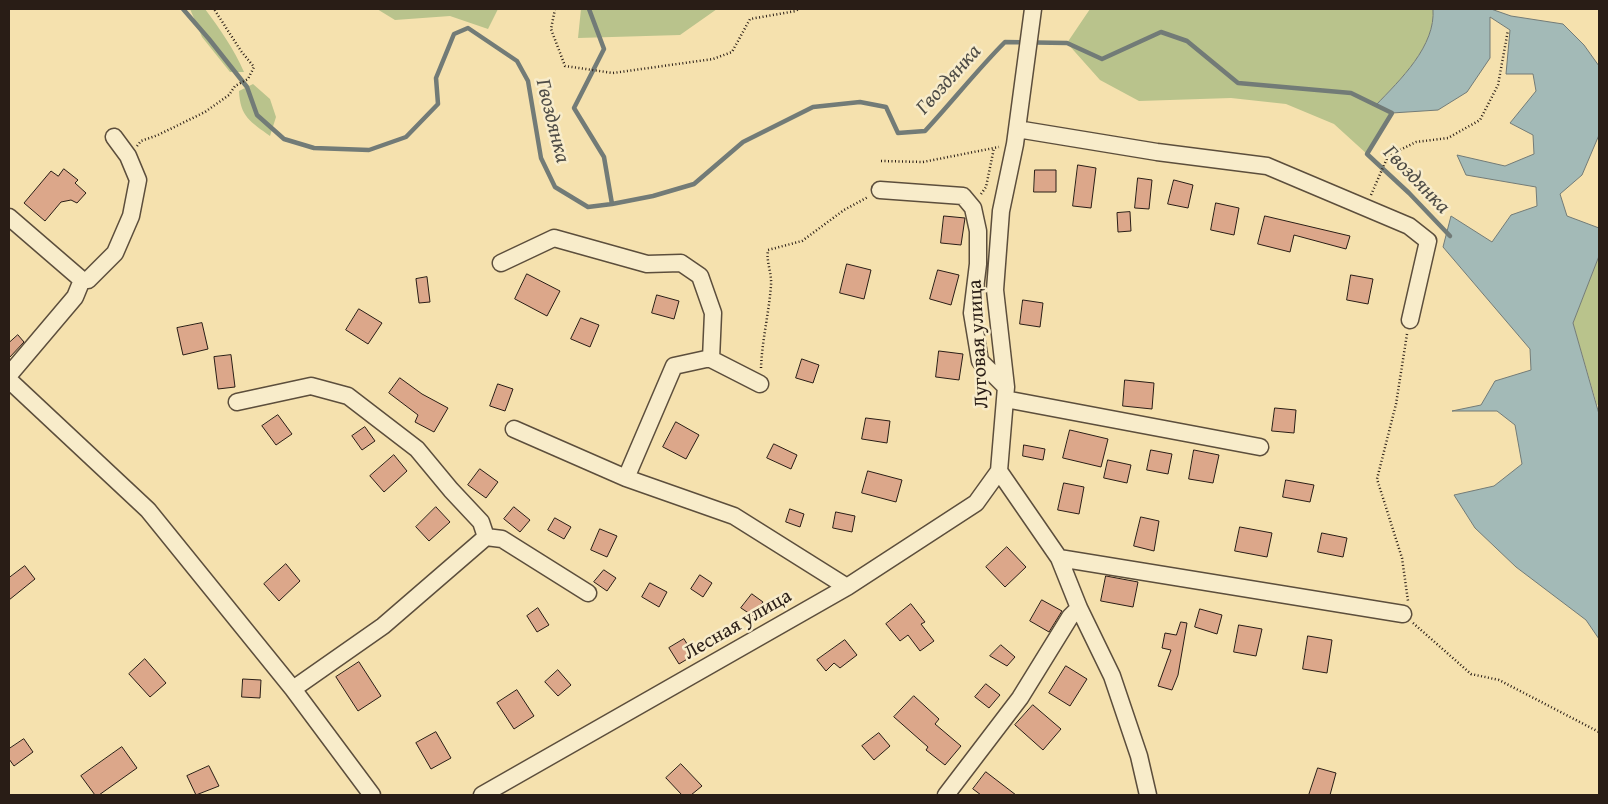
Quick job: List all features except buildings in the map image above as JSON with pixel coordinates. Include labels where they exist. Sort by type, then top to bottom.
[{"type":"street","name":"Луговая улица","points":[[999,472],[1006,393],[995,290],[1000,211],[1016,136],[1033,14]]},
{"type":"street","points":[[1016,136],[1267,166],[1409,226],[1428,241],[1410,320]]},
{"type":"street","points":[[9,217],[82,280],[88,280],[115,253],[131,216],[138,180],[128,156],[114,137]]},
{"type":"street","points":[[880,190],[963,196],[973,208],[978,231],[978,264],[972,313],[980,361],[1006,393],[1260,447]]},
{"type":"street","points":[[501,263],[554,238],[647,264],[681,263],[700,276],[713,313],[711,359]]},
{"type":"street","points":[[9,375],[75,297],[82,280]]},
{"type":"street","points":[[626,478],[674,366],[711,359],[760,384]]},
{"type":"street","points":[[9,380],[148,510],[293,689],[372,795]]},
{"type":"street","points":[[237,402],[311,386],[348,396],[417,449],[481,522],[486,537]]},
{"type":"street","points":[[514,429],[626,478],[734,516],[846,587]]},
{"type":"street","points":[[999,472],[1059,558],[1079,608],[1112,676],[1139,756],[1148,795]]},
{"type":"street","name":"Лесная улица","points":[[482,795],[846,587],[976,502],[999,472]]},
{"type":"street","points":[[293,689],[383,626],[486,537],[502,539],[588,593]]},
{"type":"street","points":[[1059,558],[1403,614]]},
{"type":"street","points":[[946,795],[1020,698],[1070,617],[1079,608]]},
{"type":"path","points":[[128,156],[141,141],[158,135],[205,112],[229,95],[235,86],[248,79],[254,67],[241,51],[214,9]]},
{"type":"path","points":[[556,9],[551,28],[565,66],[612,73],[713,59],[732,52],[750,19],[796,11],[798,9]]},
{"type":"path","points":[[1365,208],[1388,156],[1416,142],[1448,138],[1480,120],[1498,85],[1508,30]]},
{"type":"path","points":[[881,162],[923,162],[994,148],[1016,136]]},
{"type":"path","points":[[973,208],[986,187],[994,148]]},
{"type":"path","points":[[760,384],[762,347],[770,295],[771,276],[766,257],[768,250],[802,242],[844,210],[880,190]]},
{"type":"path","points":[[1410,320],[1396,404],[1377,479],[1402,558],[1408,600],[1403,614],[1471,674],[1499,680],[1599,732]]},
{"type":"green space","points":[[190,9],[205,9],[236,55],[244,72],[230,72],[202,37]]},
{"type":"green space","points":[[377,9],[498,9],[488,29],[450,16],[395,20]]},
{"type":"green space","points":[[581,9],[717,9],[680,35],[578,38]]},
{"type":"green space","points":[[1090,9],[1433,9],[1429,36],[1423,49],[1415,62],[1376,105],[1392,113],[1367,154],[1334,124],[1286,104],[1231,98],[1139,101],[1100,80],[1067,43]]},
{"type":"green space","points":[[253,84],[270,99],[276,117],[270,136],[248,118],[242,107],[239,91]]},
{"type":"green space","points":[[1599,256],[1599,404],[1597,405],[1573,323]]},
{"type":"water","points":[[1433,9],[1491,9],[1511,16],[1563,24],[1584,45],[1599,66],[1599,135],[1582,175],[1560,194],[1567,216],[1599,228],[1599,256],[1573,323],[1599,414],[1599,639],[1586,620],[1516,567],[1475,528],[1454,495],[1494,486],[1522,464],[1515,425],[1497,411],[1452,411],[1481,405],[1495,381],[1531,370],[1530,349],[1443,247],[1451,216],[1492,242],[1511,215],[1537,206],[1536,187],[1466,175],[1457,155],[1505,166],[1534,154],[1533,135],[1510,123],[1536,91],[1533,74],[1506,74],[1510,30],[1490,17],[1490,58],[1467,92],[1438,110],[1392,113],[1376,105],[1395,85],[1423,49],[1429,36]]},
{"type":"waterway","name":"Гвоздянка","points":[[183,9],[247,87],[257,115],[284,139],[314,148],[369,150],[406,137],[438,104],[436,78],[454,34],[468,28],[517,61],[528,81],[541,158],[555,187],[588,207],[653,196],[694,184],[743,142],[813,107],[860,102],[886,107],[898,133],[925,131],[1005,42],[1067,43],[1102,59],[1161,32],[1187,41],[1238,83],[1351,93],[1392,113],[1367,154],[1409,193],[1450,236]]},
{"type":"waterway","points":[[589,9],[604,49],[574,108],[604,157],[612,204]]}]
